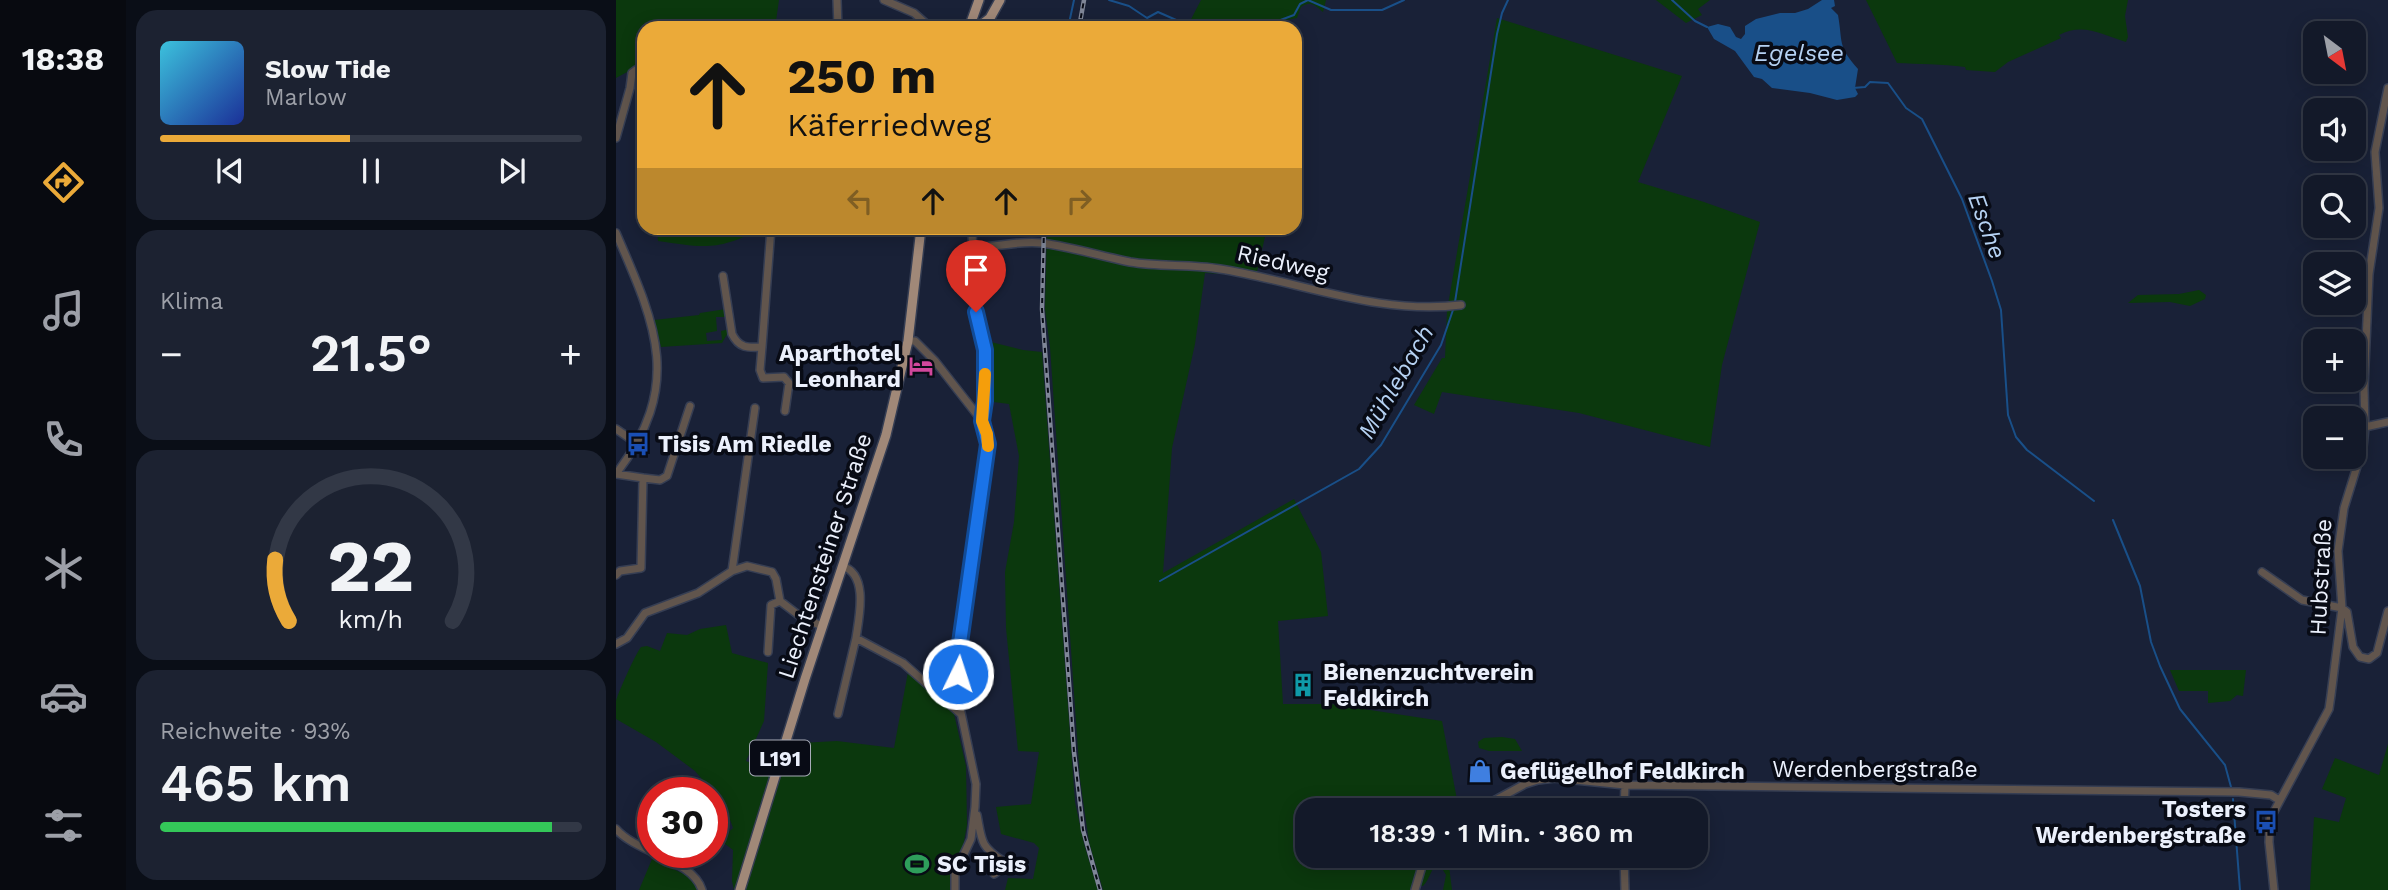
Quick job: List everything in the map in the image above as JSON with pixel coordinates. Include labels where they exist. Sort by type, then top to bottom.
[{"type":"main road","points":[[972,21],[979,0]]},
{"type":"main road","points":[[985,21],[1000,0]]},
{"type":"main road","name":"Liechtensteiner Straße","points":[[740,890],[822,626],[880,456],[908,341],[920,235]]},
{"type":"street","points":[[837,0],[838,21]]},
{"type":"street","points":[[884,0],[914,13],[923,21]]},
{"type":"street","points":[[616,138],[632,73],[637,72]]},
{"type":"street","name":"Hubstraße","points":[[2364,406],[2369,274],[2379,208],[2375,152],[2388,88]]},
{"type":"street","points":[[616,233],[646,307],[658,359],[654,400],[638,444],[616,474],[660,480],[667,476],[690,406]]},
{"type":"street","points":[[770,235],[760,370],[763,378],[784,377],[789,383],[785,411]]},
{"type":"street","points":[[972,235],[974,293],[985,350],[985,401],[982,421],[988,444],[960,643],[958,681],[974,773],[975,807],[981,842],[988,851],[1003,861],[1004,867],[994,874]]},
{"type":"street","name":"Riedweg","points":[[973,247],[1001,243],[1043,243],[1132,262],[1218,268],[1393,305],[1425,309],[1457,306]]},
{"type":"street","points":[[723,276],[735,341],[748,348],[762,347]]},
{"type":"street","points":[[908,341],[915,341],[933,359],[982,421]]},
{"type":"street","points":[[732,570],[755,408]]},
{"type":"street","points":[[2366,427],[2388,422]]},
{"type":"street","points":[[616,429],[638,444]]},
{"type":"street","name":"Hubstraße","points":[[2274,890],[2270,819],[2329,709],[2342,608],[2338,551],[2344,508],[2356,469]]},
{"type":"street","points":[[616,575],[621,571],[641,568],[643,478]]},
{"type":"street","points":[[616,644],[627,638],[645,613],[652,608],[698,593],[732,570],[747,566],[772,572],[780,601],[801,617],[822,626]]},
{"type":"street","points":[[838,714],[856,638],[860,584],[851,570],[842,566]]},
{"type":"street","points":[[2262,572],[2302,600],[2342,608],[2347,612],[2353,646],[2360,657],[2369,659],[2377,653],[2388,611]]},
{"type":"street","points":[[768,652],[771,605],[780,601]]},
{"type":"street","points":[[856,638],[903,663],[962,715]]},
{"type":"street","name":"Werdenbergstraße","points":[[1499,798],[1525,784],[1555,778],[1625,785],[2226,792],[2271,795],[2279,800]]},
{"type":"street","points":[[1624,798],[1625,785]]},
{"type":"street","points":[[955,890],[955,873],[971,839],[975,807]]},
{"type":"street","points":[[616,829],[639,847],[690,872],[699,881],[702,890]]},
{"type":"street","points":[[1415,890],[1421,868]]},
{"type":"street","points":[[1624,868],[1625,890]]},
{"type":"green space","points":[[616,0],[779,0],[776,21],[637,21],[637,67],[616,78]]},
{"type":"green space","points":[[1201,0],[1326,0],[1323,12],[1315,5],[1307,4],[1301,7],[1297,18],[1286,21],[1190,21]]},
{"type":"green space","points":[[1656,0],[1710,0],[1698,9],[1702,15],[1686,23]]},
{"type":"green space","points":[[1866,0],[2128,0],[2125,16],[2128,37],[2126,42],[2093,31],[2068,31],[2059,35],[2061,38],[2008,62],[1995,72],[1966,70],[1965,67],[1956,66],[1897,63]]},
{"type":"green space","points":[[1497,18],[1682,76],[1638,182],[1760,222],[1722,365],[1710,447],[1579,413],[1442,392],[1434,414],[1414,405],[1442,358],[1445,358],[1447,311]]},
{"type":"green space","points":[[658,235],[747,235],[712,246],[658,241]]},
{"type":"green space","points":[[1047,235],[1265,235],[1256,276],[1205,273],[1195,344],[1172,448],[1163,573],[1294,499],[1321,552],[1328,616],[1278,621],[1283,704],[1331,704],[1442,721],[1457,798],[1295,798],[1295,868],[1433,868],[1423,886],[1417,885],[1413,890],[1103,890],[1089,842],[1080,779],[1050,347],[1045,309]]},
{"type":"green space","points":[[2199,290],[2206,295],[2205,299],[2190,306],[2170,302],[2128,303],[2138,295],[2179,294]]},
{"type":"green space","points":[[726,309],[727,317],[716,317],[717,331],[706,333],[707,341],[722,340],[721,331],[730,329],[722,343],[661,347],[654,320]]},
{"type":"green space","points":[[987,341],[1042,352],[1075,802],[1098,890],[1005,890],[1008,878],[1033,879],[1039,848],[1034,843],[1001,834],[996,807],[1031,804],[1039,752],[1018,751],[1006,628],[1005,572],[1014,522],[1019,456],[1009,404],[986,401]]},
{"type":"green space","points":[[726,625],[732,653],[768,663],[764,721],[746,761],[768,769],[800,743],[837,741],[894,748],[908,672],[954,714],[966,766],[967,825],[955,890],[734,890],[733,850],[728,846],[728,833],[733,828],[728,814],[728,777],[700,777],[656,742],[616,719],[617,697],[641,647],[647,646],[660,651],[667,633],[687,635],[700,629]]},
{"type":"green space","points":[[2170,670],[2246,670],[2243,696],[2237,695],[2230,701],[2208,703],[2208,691],[2179,691]]},
{"type":"green space","points":[[1484,738],[1515,739],[1522,751],[1489,751],[1479,748],[1478,742]]},
{"type":"green space","points":[[2388,744],[2388,890],[2310,890],[2314,817],[2339,822],[2346,798],[2322,789],[2335,758],[2379,775]]},
{"type":"green space","points":[[648,868],[671,868],[690,877],[698,890],[639,890]]},
{"type":"green space","points":[[1442,868],[1449,868],[1452,890],[1443,890],[1446,875]]},
{"type":"water","name":"Egelsee","points":[[1822,0],[1834,0],[1835,6],[1831,8],[1838,15],[1844,49],[1858,69],[1855,88],[1858,94],[1855,97],[1837,100],[1772,88],[1762,79],[1754,77],[1735,51],[1714,39],[1707,27],[1718,24],[1730,27],[1736,37],[1741,39],[1745,34],[1745,26],[1756,19],[1780,13],[1795,13]]},
{"type":"waterway","points":[[1070,21],[1074,0]]},
{"type":"waterway","points":[[1109,0],[1129,6],[1147,18],[1158,12],[1178,21]]},
{"type":"waterway","points":[[1278,21],[1294,15],[1300,4],[1308,0],[1331,10],[1382,10],[1404,0]]},
{"type":"waterway","name":"Mühlebach","points":[[1455,302],[1497,34],[1508,0]]},
{"type":"waterway","name":"Mühlebach","points":[[1672,0],[1695,21],[1707,27]]},
{"type":"waterway","name":"Esche","points":[[1853,88],[1865,87],[1870,82],[1888,83],[1906,108],[1922,119],[1962,199],[2001,310],[2008,415],[2016,437],[2027,450],[2094,501]]},
{"type":"waterway","name":"Mühlebach","points":[[1160,581],[1359,469],[1381,445],[1441,345],[1454,307]]},
{"type":"waterway","name":"Esche","points":[[2113,520],[2140,586],[2151,642],[2160,666],[2180,709],[2225,765],[2231,787]]},
{"type":"waterway","name":"Esche","points":[[2233,799],[2240,890]]},
{"type":"railway","points":[[1080,21],[1084,0]]},
{"type":"railway","points":[[1044,235],[1042,309],[1074,752],[1083,830],[1100,890]]},
{"type":"slow traffic","points":[[985,374],[982,421],[988,446]]},
{"type":"place","name":"Aparthotel Leonhard","points":[[921,366]]},
{"type":"place","name":"Tisis Am Riedle","points":[[638,444]]},
{"type":"place","name":"Bienenzuchtverein Feldkirch","points":[[1303,685]]},
{"type":"place","name":"Geflügelhof Feldkirch","points":[[1480,771]]},
{"type":"place","name":"Tosters Werdenbergstraße","points":[[2266,822]]},
{"type":"place","name":"SC Tisis","points":[[917,864]]},
{"type":"route","points":[[958,674],[972,550],[981,506],[988,444],[982,421],[985,401],[985,350],[976,312]]}]
